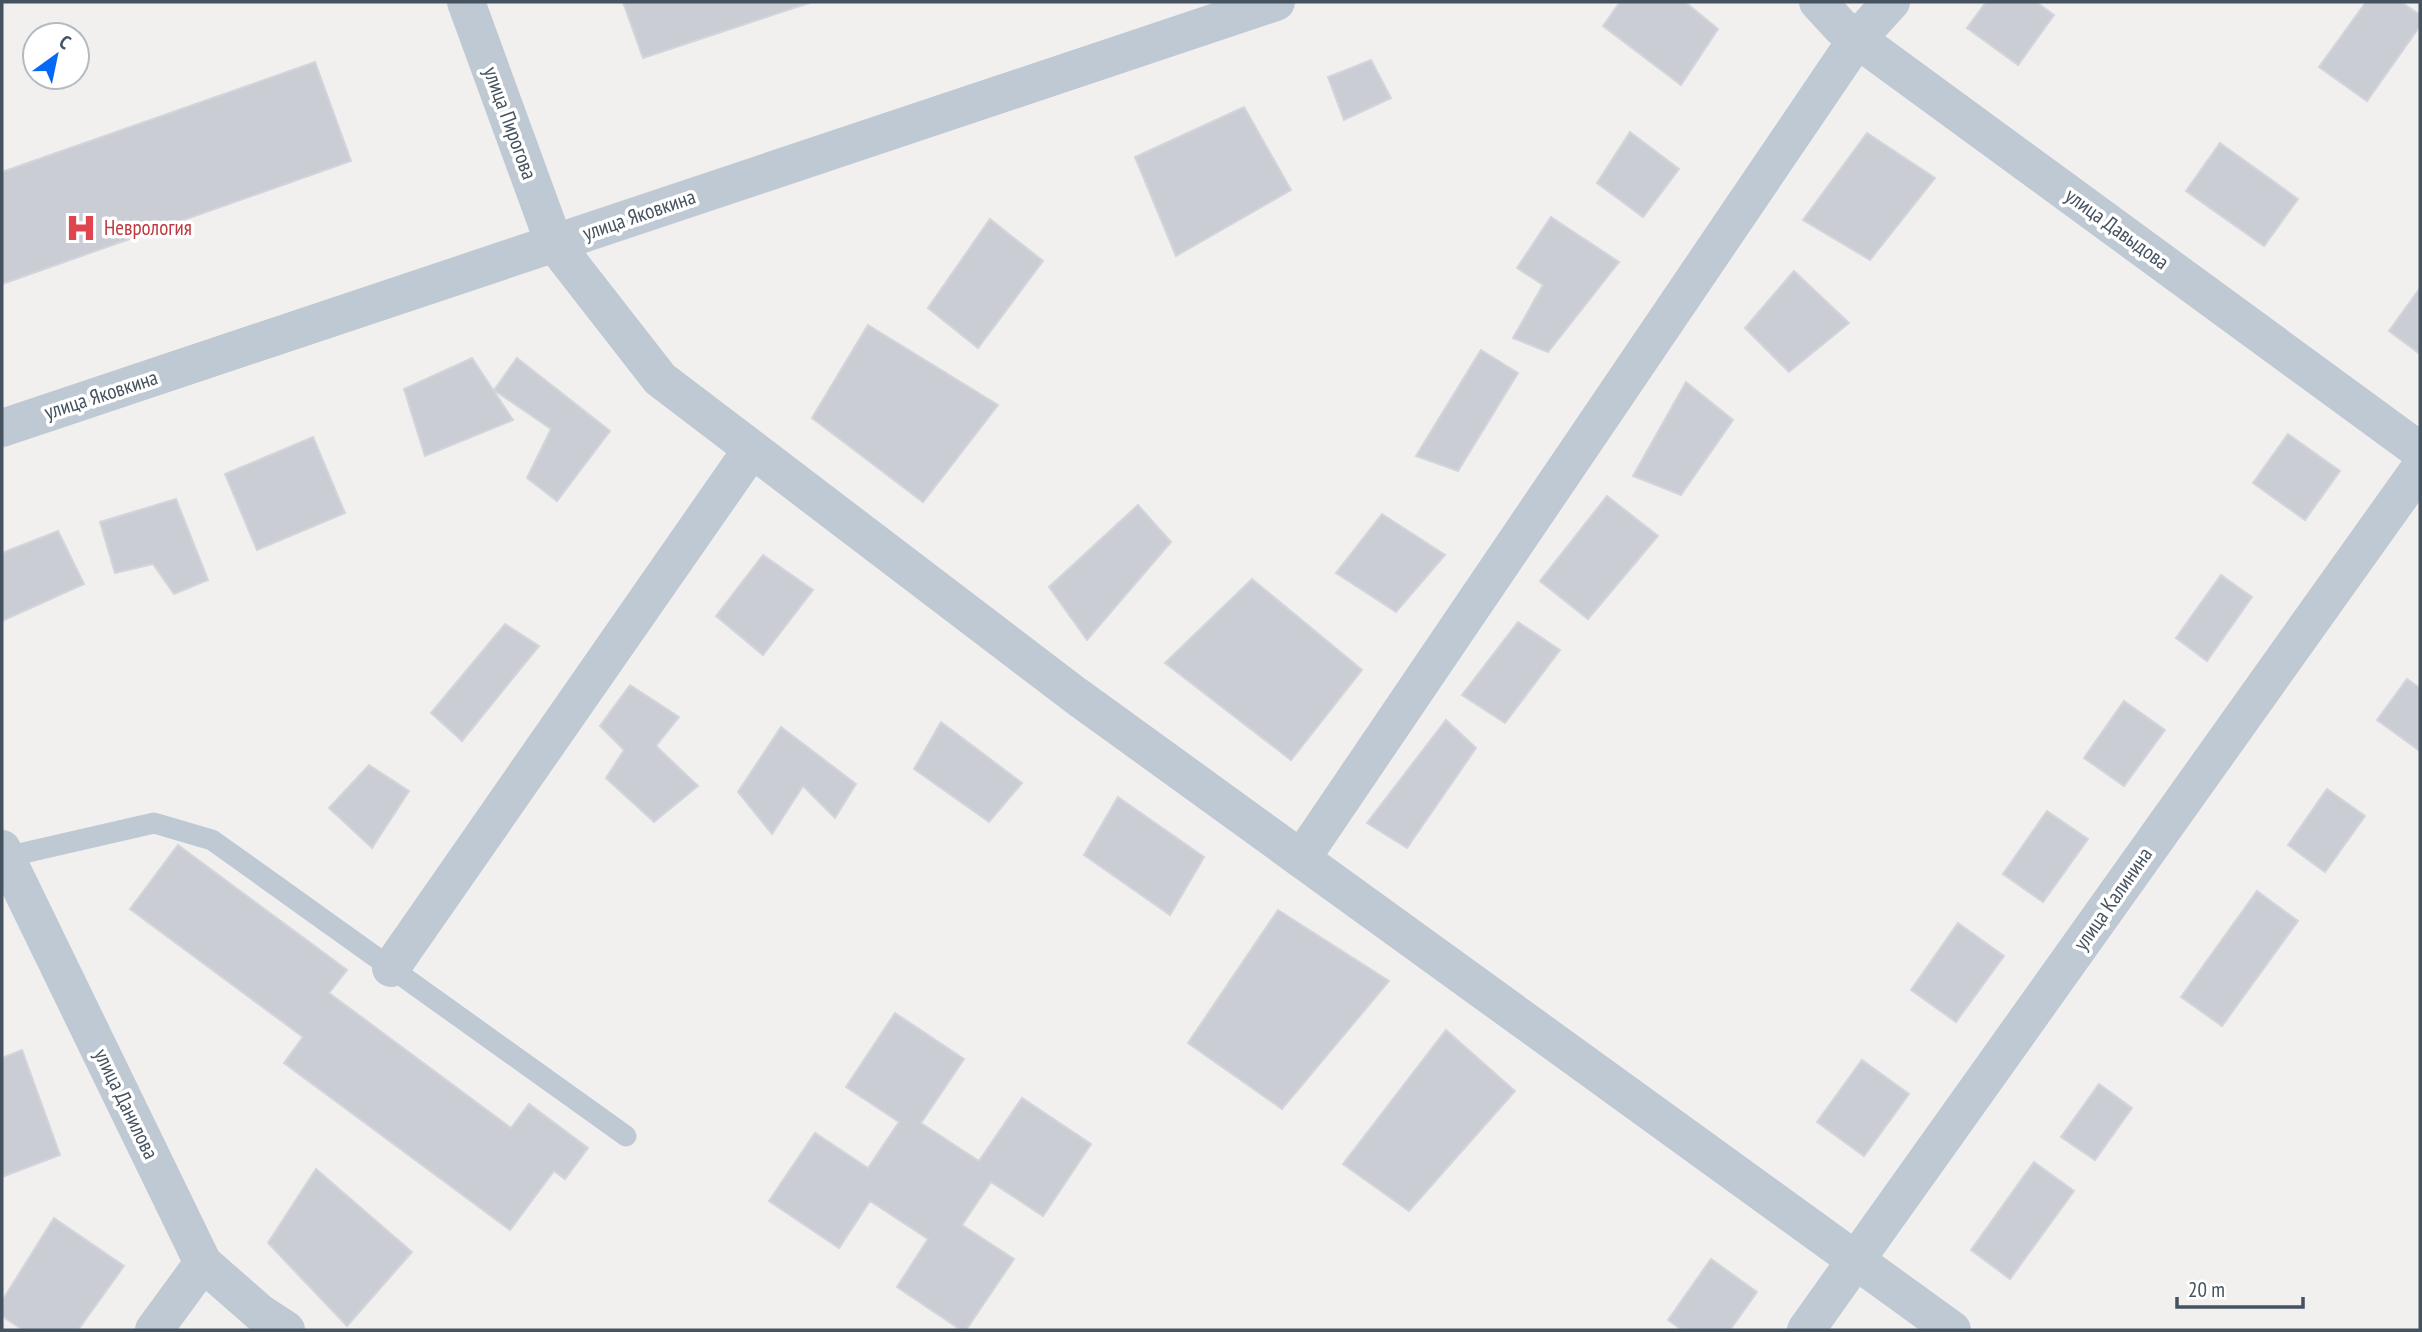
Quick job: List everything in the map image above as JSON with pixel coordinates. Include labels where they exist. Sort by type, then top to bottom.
[{"type":"street","name":"улица Пирогова","points":[[466,2],[554,243],[660,379],[1075,695],[1952,1330]]},
{"type":"street","name":"улица Яковкина","points":[[2,428],[1276,2]]},
{"type":"street","name":"улица Давыдова","points":[[1818,2],[1841,27],[1857,39],[2420,451]]},
{"type":"street","points":[[1301,859],[1857,39],[1891,2]]},
{"type":"street","points":[[391,968],[752,449]]},
{"type":"street","name":"улица Калинина","points":[[1806,1330],[2420,468]]},
{"type":"street","name":"улица Данилова","points":[[4,853],[203,1263],[260,1312],[286,1330]]},
{"type":"street","points":[[154,1330],[203,1263]]},
{"type":"lane","points":[[4,853],[154,823],[212,840],[626,1136]]},
{"type":"building","points":[[623,2],[812,2],[643,58]]},
{"type":"building","points":[[1620,2],[1685,2],[1718,29],[1681,85],[1603,26]]},
{"type":"building","points":[[1986,2],[2036,2],[2054,15],[2018,65],[1967,28]]},
{"type":"building","points":[[2366,2],[2401,2],[2420,15],[2420,26],[2367,101],[2319,67]]},
{"type":"building","points":[[1371,60],[1391,98],[1344,120],[1328,77]]},
{"type":"building","name":"Неврология","points":[[315,62],[351,161],[2,284],[2,172]]},
{"type":"building","points":[[1244,107],[1291,190],[1176,256],[1135,157]]},
{"type":"building","points":[[1630,132],[1679,169],[1643,217],[1597,183]]},
{"type":"building","points":[[1867,133],[1935,178],[1870,260],[1803,220]]},
{"type":"building","points":[[2220,143],[2298,199],[2264,246],[2186,191]]},
{"type":"building","points":[[1551,217],[1619,262],[1548,352],[1513,338],[1543,285],[1517,268]]},
{"type":"building","points":[[990,219],[1043,261],[978,348],[928,308]]},
{"type":"building","points":[[1794,271],[1849,323],[1789,372],[1745,328]]},
{"type":"building","points":[[2420,288],[2420,354],[2389,331]]},
{"type":"building","points":[[868,325],[998,405],[923,502],[812,418]]},
{"type":"building","points":[[1481,350],[1518,373],[1458,471],[1416,456]]},
{"type":"building","points":[[472,358],[513,420],[425,456],[404,389]]},
{"type":"building","points":[[517,358],[610,431],[557,501],[527,478],[551,429],[494,390]]},
{"type":"building","points":[[1686,382],[1733,420],[1681,495],[1633,476]]},
{"type":"building","points":[[2288,434],[2340,471],[2305,520],[2253,483]]},
{"type":"building","points":[[313,437],[345,513],[257,550],[225,474]]},
{"type":"building","points":[[1607,496],[1658,536],[1588,619],[1540,581]]},
{"type":"building","points":[[176,499],[208,580],[174,594],[153,564],[115,573],[100,522]]},
{"type":"building","points":[[1138,505],[1171,542],[1087,640],[1049,587]]},
{"type":"building","points":[[1382,514],[1445,555],[1396,612],[1336,573]]},
{"type":"building","points":[[58,531],[84,584],[2,621],[2,553]]},
{"type":"building","points":[[763,555],[813,590],[763,655],[716,616]]},
{"type":"building","points":[[2221,575],[2252,597],[2207,661],[2176,638]]},
{"type":"building","points":[[1252,579],[1362,670],[1291,760],[1165,663]]},
{"type":"building","points":[[1518,622],[1560,650],[1505,723],[1462,695]]},
{"type":"building","points":[[505,624],[539,646],[462,741],[431,713]]},
{"type":"building","points":[[2407,679],[2420,688],[2420,751],[2377,720]]},
{"type":"building","points":[[630,685],[679,717],[656,746],[698,786],[654,822],[606,778],[624,750],[600,726]]},
{"type":"building","points":[[2124,701],[2165,730],[2124,786],[2084,758]]},
{"type":"building","points":[[1446,720],[1476,748],[1407,848],[1367,823]]},
{"type":"building","points":[[941,722],[1022,783],[989,822],[914,769]]},
{"type":"building","points":[[781,727],[856,784],[835,818],[803,786],[772,834],[738,792]]},
{"type":"building","points":[[369,765],[409,791],[372,848],[329,808]]},
{"type":"building","points":[[2327,789],[2365,816],[2325,872],[2288,845]]},
{"type":"building","points":[[1118,797],[1204,857],[1170,915],[1084,855]]},
{"type":"building","points":[[2047,811],[2088,839],[2043,902],[2003,874]]},
{"type":"building","points":[[178,845],[347,970],[329,993],[511,1128],[529,1104],[588,1148],[565,1179],[554,1171],[510,1230],[284,1063],[303,1037],[130,909]]},
{"type":"building","points":[[2257,891],[2298,921],[2222,1026],[2181,997]]},
{"type":"building","points":[[1278,910],[1389,981],[1282,1109],[1188,1043]]},
{"type":"building","points":[[1958,923],[2004,956],[1956,1022],[1911,990]]},
{"type":"building","points":[[895,1013],[964,1059],[921,1123],[979,1161],[1022,1098],[1091,1144],[1043,1216],[991,1182],[962,1225],[1014,1259],[966,1330],[961,1330],[897,1287],[928,1239],[870,1201],[839,1248],[769,1201],[815,1133],[868,1168],[899,1122],[846,1087]]},
{"type":"building","points":[[1446,1030],[1515,1091],[1409,1211],[1343,1164]]},
{"type":"building","points":[[22,1050],[60,1155],[2,1177],[2,1058]]},
{"type":"building","points":[[1862,1060],[1909,1094],[1864,1156],[1817,1122]]},
{"type":"building","points":[[2099,1084],[2132,1108],[2095,1160],[2061,1137]]},
{"type":"building","points":[[2034,1162],[2074,1191],[2010,1279],[1971,1250]]},
{"type":"building","points":[[316,1169],[412,1252],[347,1326],[268,1243]]},
{"type":"building","points":[[54,1218],[124,1266],[78,1330],[23,1330],[2,1316],[2,1301]]},
{"type":"building","points":[[1711,1259],[1757,1292],[1730,1330],[1682,1330],[1668,1320]]},
{"type":"place","name":"Неврология","points":[[81,228]]}]
